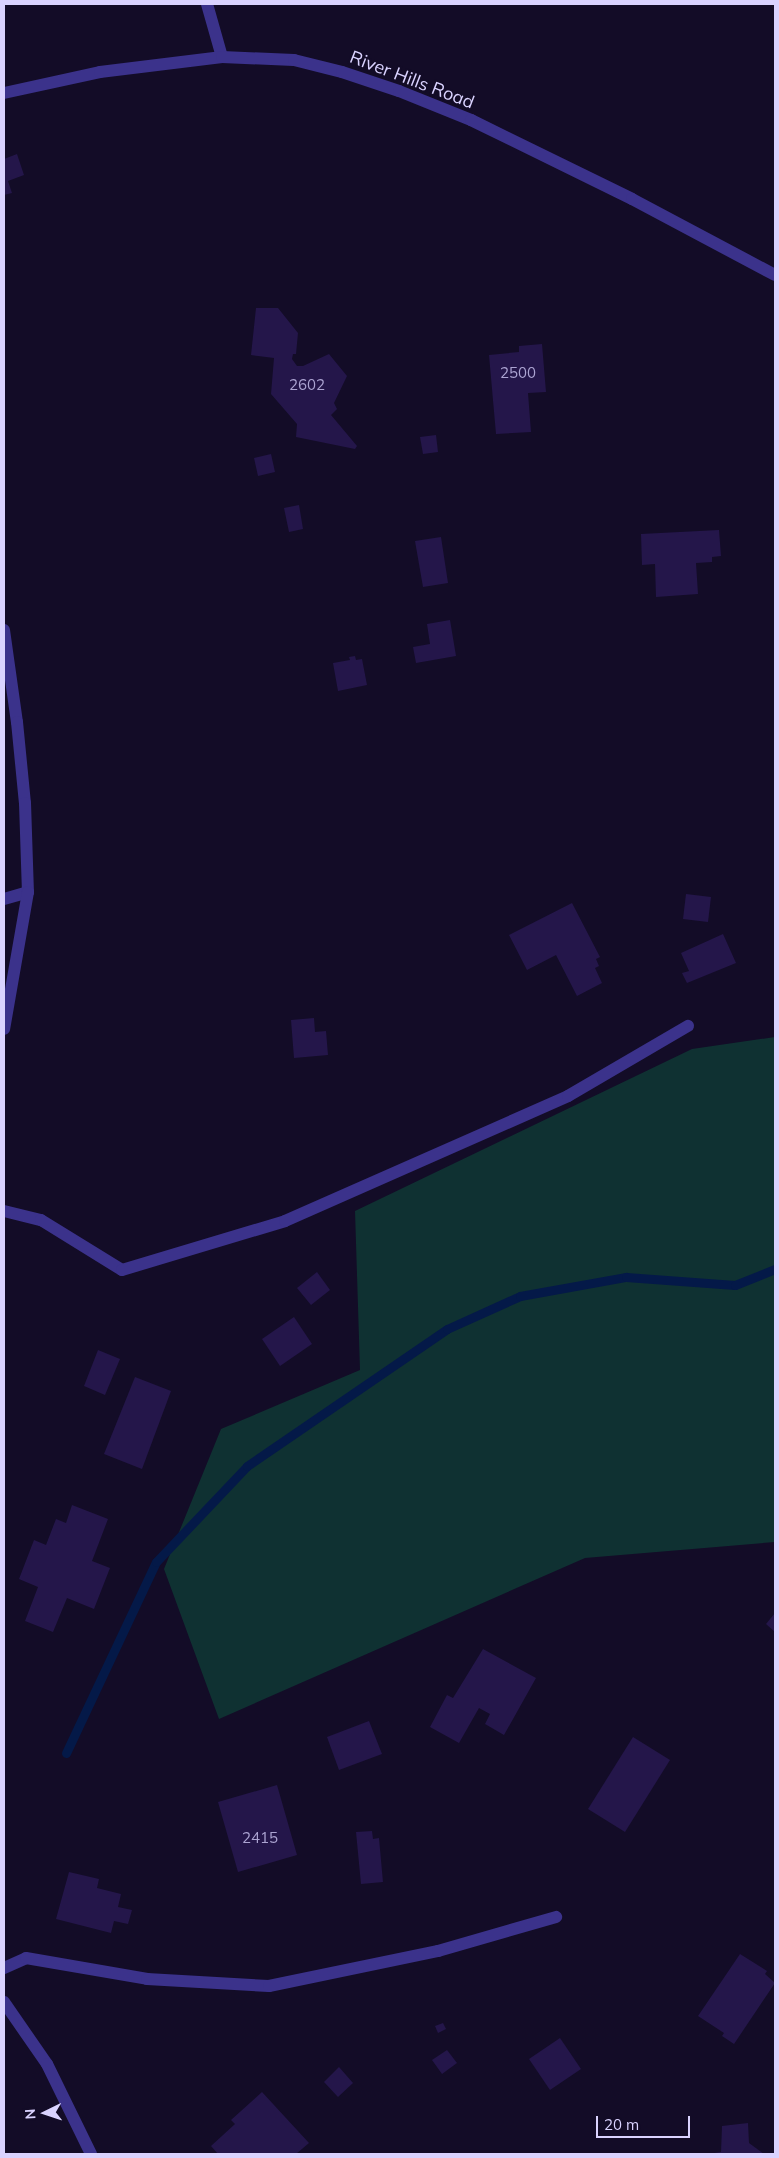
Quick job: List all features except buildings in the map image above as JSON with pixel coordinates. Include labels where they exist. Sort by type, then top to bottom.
[{"type":"street","points":[[207,4],[222,57]]},
{"type":"street","name":"River Hills Road","points":[[4,93],[100,72],[222,57],[294,60],[342,72],[399,91],[471,120],[563,164],[775,275]]},
{"type":"street","points":[[4,630],[19,740],[28,892],[4,1029]]},
{"type":"street","points":[[4,899],[28,892]]},
{"type":"street","points":[[4,1211],[41,1220],[122,1270],[285,1221],[568,1096],[688,1026]]},
{"type":"street","points":[[4,1968],[26,1958],[147,1979],[269,1986],[438,1951],[556,1917]]},
{"type":"street","points":[[4,2002],[47,2064],[91,2154]]},
{"type":"green space","points":[[775,1037],[775,1542],[585,1558],[219,1719],[164,1569],[221,1429],[360,1370],[355,1211],[692,1049]]},
{"type":"waterway","points":[[66,1753],[156,1562],[247,1466],[447,1329],[520,1296],[626,1277],[735,1285],[775,1269]]}]
